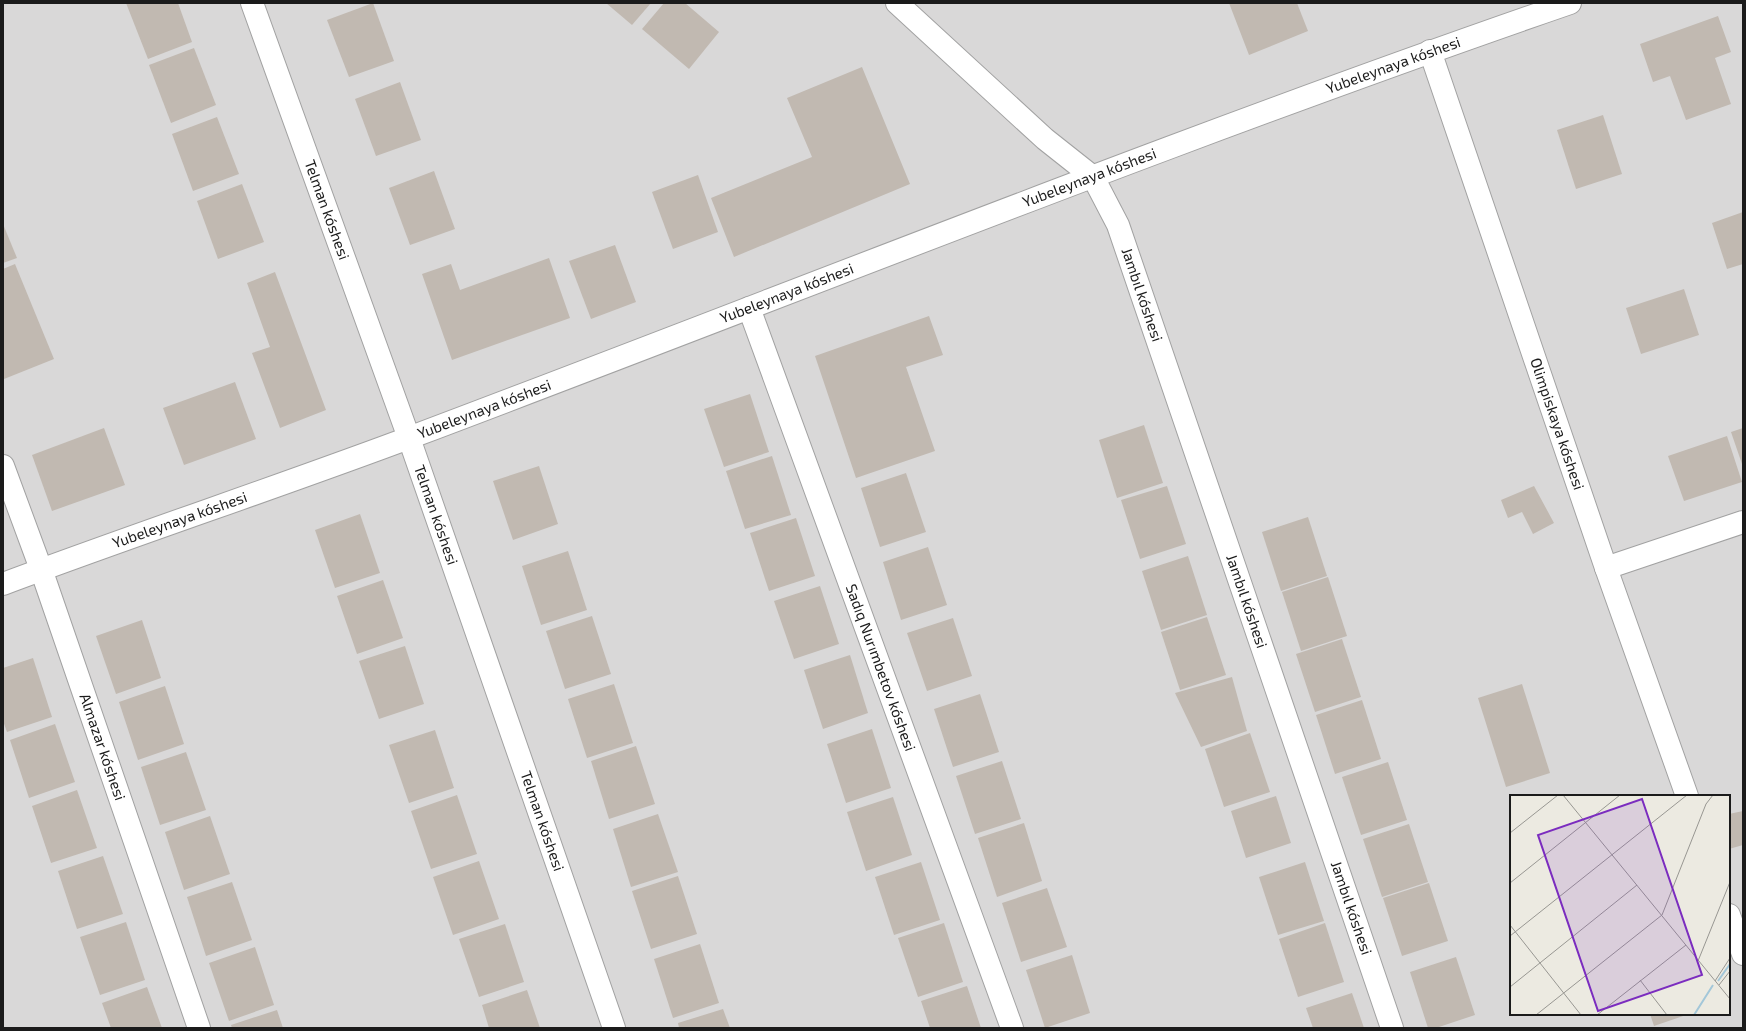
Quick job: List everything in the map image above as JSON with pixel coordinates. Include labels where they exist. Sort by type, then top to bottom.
[{"type":"street","name":"Telman kóshesi","points":[[252,3],[409,438],[614,1028]]},
{"type":"street","points":[[897,3],[1045,139],[1093,177]]},
{"type":"street","name":"Yubeleynaya kóshesi","points":[[3,584],[41,569],[409,438],[1093,177],[1430,52],[1570,3]]},
{"type":"street","name":"Olimpiskaya kóshesi","points":[[1430,52],[1606,568],[1687,795]]},
{"type":"street","name":"Jambıl kóshesi","points":[[1093,177],[1118,225],[1392,1028]]},
{"type":"street","name":"Sadıq Nurımbetov kóshesi","points":[[749,308],[1012,1028]]},
{"type":"street","name":"Almazar kóshesi","points":[[3,466],[41,569],[200,1028]]},
{"type":"street","points":[[1606,568],[1743,522]]},
{"type":"street","points":[[1730,918],[1743,954]]},
{"type":"shaded area","points":[[3,3],[1743,3],[1743,1028],[3,1028]]},
{"type":"building","points":[[126,3],[178,3],[192,42],[148,59]]},
{"type":"building","points":[[373,3],[394,61],[349,77],[327,20]]},
{"type":"building","points":[[606,3],[651,3],[632,25]]},
{"type":"building","points":[[664,3],[685,3],[719,32],[689,69],[642,29]]},
{"type":"building","points":[[1229,3],[1297,3],[1308,31],[1249,55]]},
{"type":"building","points":[[1718,16],[1731,52],[1715,58],[1731,104],[1686,120],[1670,76],[1653,82],[1640,44]]},
{"type":"building","points":[[194,48],[216,105],[171,123],[149,65]]},
{"type":"building","points":[[862,67],[910,184],[734,257],[711,198],[812,157],[787,98]]},
{"type":"building","points":[[400,82],[421,140],[376,156],[355,99]]},
{"type":"building","points":[[1603,115],[1622,174],[1576,189],[1557,130]]},
{"type":"building","points":[[217,117],[239,174],[193,191],[172,134]]},
{"type":"building","points":[[434,171],[455,229],[410,245],[389,188]]},
{"type":"building","points":[[698,175],[718,232],[673,249],[652,192]]},
{"type":"building","points":[[242,184],[264,242],[218,259],[197,201]]},
{"type":"building","points":[[1743,212],[1743,264],[1727,269],[1712,223]]},
{"type":"building","points":[[3,224],[17,258],[3,263]]},
{"type":"building","points":[[615,245],[636,302],[591,319],[569,261]]},
{"type":"building","points":[[549,258],[570,318],[452,360],[422,274],[451,264],[460,290]]},
{"type":"building","points":[[15,264],[54,359],[4,379],[3,269]]},
{"type":"building","points":[[275,272],[326,410],[280,428],[252,353],[270,347],[247,283]]},
{"type":"building","points":[[1684,289],[1699,335],[1641,354],[1626,308]]},
{"type":"building","points":[[929,316],[943,355],[906,367],[935,451],[856,478],[815,356]]},
{"type":"building","points":[[235,382],[256,439],[184,465],[163,408]]},
{"type":"building","points":[[750,394],[769,452],[724,467],[704,409]]},
{"type":"building","points":[[1144,425],[1163,483],[1117,498],[1099,440]]},
{"type":"building","points":[[104,428],[125,485],[52,511],[32,455]]},
{"type":"building","points":[[1743,428],[1743,467],[1731,432]]},
{"type":"building","points":[[1727,436],[1742,482],[1684,501],[1668,456]]},
{"type":"building","points":[[772,456],[791,515],[745,529],[726,471]]},
{"type":"building","points":[[539,466],[558,524],[513,540],[493,481]]},
{"type":"building","points":[[906,473],[926,532],[880,547],[861,488]]},
{"type":"building","points":[[1167,486],[1186,544],[1140,559],[1121,500]]},
{"type":"building","points":[[1534,486],[1554,523],[1533,534],[1522,512],[1508,518],[1501,500]]},
{"type":"building","points":[[360,514],[380,573],[335,588],[315,530]]},
{"type":"building","points":[[1308,517],[1327,576],[1281,591],[1262,532]]},
{"type":"building","points":[[796,518],[815,576],[769,591],[750,533]]},
{"type":"building","points":[[928,547],[947,605],[901,620],[883,562]]},
{"type":"building","points":[[568,551],[587,610],[541,625],[522,566]]},
{"type":"building","points":[[1188,556],[1207,615],[1161,630],[1142,571]]},
{"type":"building","points":[[1328,577],[1347,636],[1301,651],[1282,592]]},
{"type":"building","points":[[383,580],[403,638],[357,654],[337,596]]},
{"type":"building","points":[[820,586],[839,644],[794,659],[774,601]]},
{"type":"building","points":[[592,616],[611,674],[565,689],[546,631]]},
{"type":"building","points":[[1207,617],[1226,675],[1180,690],[1161,632]]},
{"type":"building","points":[[953,618],[972,676],[927,691],[907,633]]},
{"type":"building","points":[[142,620],[161,678],[116,694],[96,636]]},
{"type":"building","points":[[1342,639],[1361,697],[1315,712],[1296,654]]},
{"type":"building","points":[[405,646],[424,704],[379,719],[359,661]]},
{"type":"building","points":[[850,655],[868,713],[823,729],[804,670]]},
{"type":"building","points":[[33,658],[52,717],[7,732],[3,721],[3,668]]},
{"type":"building","points":[[1232,677],[1247,731],[1201,747],[1175,693]]},
{"type":"building","points":[[614,684],[633,743],[587,758],[568,699]]},
{"type":"building","points":[[1522,684],[1550,773],[1506,787],[1478,698]]},
{"type":"building","points":[[165,686],[184,744],[138,760],[119,702]]},
{"type":"building","points":[[980,694],[999,752],[953,767],[934,709]]},
{"type":"building","points":[[1362,700],[1381,759],[1335,774],[1316,715]]},
{"type":"building","points":[[55,724],[75,782],[29,798],[10,740]]},
{"type":"building","points":[[872,729],[891,788],[846,803],[827,744]]},
{"type":"building","points":[[435,730],[454,788],[409,803],[389,745]]},
{"type":"building","points":[[1250,733],[1270,792],[1224,807],[1205,749]]},
{"type":"building","points":[[636,746],[655,804],[609,819],[591,761]]},
{"type":"building","points":[[186,752],[206,810],[160,825],[141,767]]},
{"type":"building","points":[[1002,761],[1021,819],[975,834],[956,776]]},
{"type":"building","points":[[1388,762],[1407,820],[1361,835],[1342,777]]},
{"type":"building","points":[[77,790],[97,848],[51,863],[32,806]]},
{"type":"building","points":[[457,795],[477,854],[431,869],[411,811]]},
{"type":"building","points":[[1276,796],[1291,843],[1246,858],[1231,811]]},
{"type":"building","points":[[893,797],[912,855],[866,871],[847,812]]},
{"type":"building","points":[[1743,811],[1743,845],[1730,849],[1730,814]]},
{"type":"building","points":[[658,814],[678,872],[631,887],[613,829]]},
{"type":"building","points":[[210,816],[230,874],[184,890],[165,832]]},
{"type":"building","points":[[1024,823],[1042,881],[997,897],[978,838]]},
{"type":"building","points":[[1409,824],[1428,882],[1382,897],[1363,839]]},
{"type":"building","points":[[103,856],[123,914],[77,929],[58,871]]},
{"type":"building","points":[[479,861],[499,919],[453,935],[433,877]]},
{"type":"building","points":[[921,862],[940,920],[894,935],[875,877]]},
{"type":"building","points":[[1305,862],[1324,921],[1278,935],[1259,877]]},
{"type":"building","points":[[678,876],[697,934],[651,949],[632,891]]},
{"type":"building","points":[[232,882],[252,940],[206,956],[187,897]]},
{"type":"building","points":[[1429,883],[1448,941],[1402,956],[1383,898]]},
{"type":"building","points":[[1047,888],[1067,947],[1021,962],[1002,903]]},
{"type":"building","points":[[126,922],[145,980],[100,995],[80,937]]},
{"type":"building","points":[[944,923],[963,982],[918,997],[898,938]]},
{"type":"building","points":[[1325,923],[1344,982],[1298,997],[1279,939]]},
{"type":"building","points":[[505,924],[524,982],[479,997],[459,939]]},
{"type":"building","points":[[700,944],[719,1003],[673,1018],[654,959]]},
{"type":"building","points":[[255,947],[274,1005],[229,1021],[209,963]]},
{"type":"building","points":[[1072,955],[1090,1013],[1045,1028],[1026,970]]},
{"type":"building","points":[[1456,957],[1475,1015],[1436,1028],[1428,1028],[1410,972]]},
{"type":"building","points":[[967,986],[981,1028],[930,1028],[921,1001]]},
{"type":"building","points":[[147,987],[162,1028],[111,1028],[102,1003]]},
{"type":"building","points":[[527,990],[540,1028],[489,1028],[482,1005]]},
{"type":"building","points":[[1352,993],[1364,1028],[1313,1028],[1306,1008]]},
{"type":"building","points":[[723,1009],[730,1028],[679,1028],[678,1023]]},
{"type":"building","points":[[277,1010],[283,1028],[232,1028],[231,1025]]},
{"type":"building","points":[[1650,1015],[1686,1015],[1654,1026]]}]
